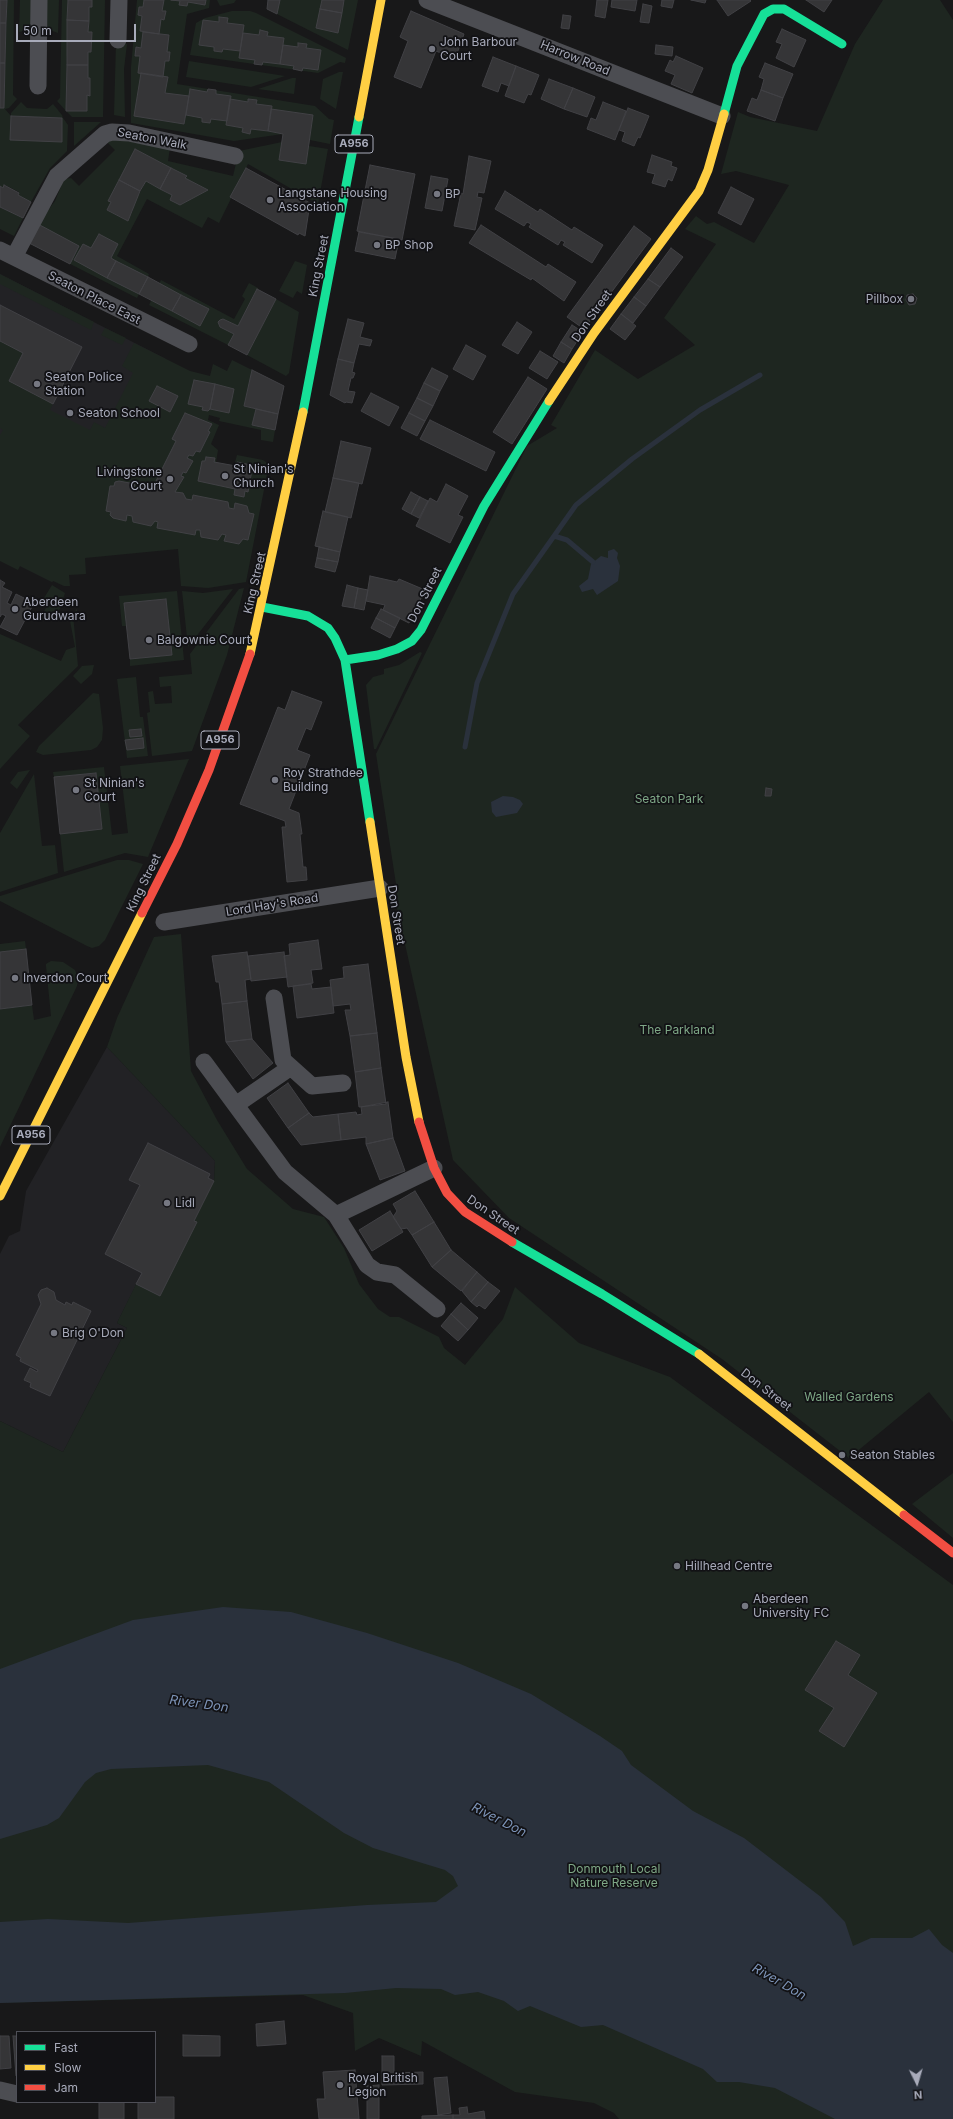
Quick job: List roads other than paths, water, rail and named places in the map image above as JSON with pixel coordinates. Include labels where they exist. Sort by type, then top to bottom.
[{"type":"street","points":[[38,86],[39,0]]},
{"type":"street","points":[[118,40],[119,0]]},
{"type":"street","name":"King Street","points":[[0,1196],[180,837],[209,770],[234,705],[248,663],[262,607],[295,454],[381,0]]},
{"type":"street","name":"Harrow Road","points":[[427,0],[722,116]]},
{"type":"street","name":"Don Street","points":[[345,660],[378,655],[397,649],[412,641],[421,630],[484,506],[526,436],[594,333],[699,191],[708,170],[722,116],[743,52],[761,18],[767,11],[784,9],[842,44]]},
{"type":"street","name":"Seaton Walk","points":[[7,253],[57,176],[105,134],[112,132],[129,133],[235,156]]},
{"type":"street","name":"Seaton Place East","points":[[7,253],[189,344]]},
{"type":"street","name":"Don Street","points":[[262,607],[308,616],[319,622],[328,628],[335,638],[345,660],[406,1057],[421,1130],[434,1168],[448,1193],[465,1212],[492,1231],[602,1294],[703,1357],[953,1553]]},
{"type":"street","name":"Lord Hay's Road","points":[[164,922],[380,888]]},
{"type":"street","points":[[274,998],[281,1055],[291,1067],[312,1086],[343,1083]]},
{"type":"street","points":[[204,1062],[237,1104],[285,1172],[336,1215],[367,1265],[377,1272],[395,1275],[437,1309]]},
{"type":"street","points":[[237,1104],[291,1067]]},
{"type":"street","points":[[336,1215],[434,1168]]},
{"type":"street","points":[[0,2090],[16,2094]]},
{"type":"water","points":[[614,549],[618,553],[617,558],[620,566],[618,581],[597,595],[593,589],[582,592],[579,586],[588,579],[591,564],[601,556],[608,558],[608,551]]},
{"type":"water","points":[[503,796],[513,797],[520,800],[523,804],[517,813],[496,817],[492,812],[491,802]]},
{"type":"water","name":"Donmouth Local Nature Reserve","points":[[223,1607],[291,1612],[367,1633],[458,1663],[531,1694],[622,1751],[631,1765],[693,1811],[744,1838],[821,1897],[845,1922],[853,1946],[871,1938],[912,1938],[929,1929],[942,1945],[953,1953],[953,2119],[835,2119],[775,2088],[739,2082],[717,2082],[703,2069],[603,2025],[581,2027],[530,2006],[518,2011],[504,2001],[478,1992],[455,1995],[441,1989],[396,1988],[345,1993],[0,2003],[0,1922],[48,1919],[128,1923],[367,1905],[436,1902],[458,1886],[453,1876],[445,1870],[373,1848],[344,1833],[269,1782],[208,1765],[111,1769],[96,1773],[85,1782],[59,1818],[47,1825],[0,1839],[0,1669],[133,1620]]},
{"type":"waterway","points":[[465,747],[477,683],[513,594],[576,505],[632,459],[700,410],[760,375]]},
{"type":"waterway","points":[[554,536],[567,540],[593,562]]},
{"type":"place","name":"John Barbour Court","points":[[432,49]]},
{"type":"place","name":"BP","points":[[437,194]]},
{"type":"place","name":"Langstane Housing Association","points":[[270,200]]},
{"type":"place","name":"BP Shop","points":[[377,245]]},
{"type":"place","name":"Pillbox","points":[[911,299]]},
{"type":"place","name":"Seaton Police Station","points":[[37,384]]},
{"type":"place","name":"Seaton School","points":[[70,413]]},
{"type":"place","name":"St Ninian's Church","points":[[225,476]]},
{"type":"place","name":"Livingstone Court","points":[[170,479]]},
{"type":"place","name":"Aberdeen Gurudwara","points":[[15,609]]},
{"type":"place","name":"Balgownie Court","points":[[149,640]]},
{"type":"place","name":"Roy Strathdee Building","points":[[275,780]]},
{"type":"place","name":"St Ninian's Court","points":[[76,790]]},
{"type":"place","name":"Inverdon Court","points":[[15,978]]},
{"type":"place","name":"Lidl","points":[[167,1203]]},
{"type":"place","name":"Brig O'Don","points":[[54,1333]]},
{"type":"place","name":"Seaton Stables","points":[[842,1455]]},
{"type":"place","name":"Hillhead Centre","points":[[677,1566]]},
{"type":"place","name":"Aberdeen University FC","points":[[745,1606]]},
{"type":"place","name":"Royal British Legion","points":[[340,2085]]},
{"type":"park label","name":"Seaton Park","points":[[669,799]]},
{"type":"park label","name":"The Parkland","points":[[677,1030]]},
{"type":"park label","name":"Walled Gardens","points":[[849,1397]]},
{"type":"water label","name":"River Don","points":[[199,1704]]},
{"type":"water label","name":"River Don","points":[[499,1820]]},
{"type":"water label","name":"River Don","points":[[779,1982]]}]
